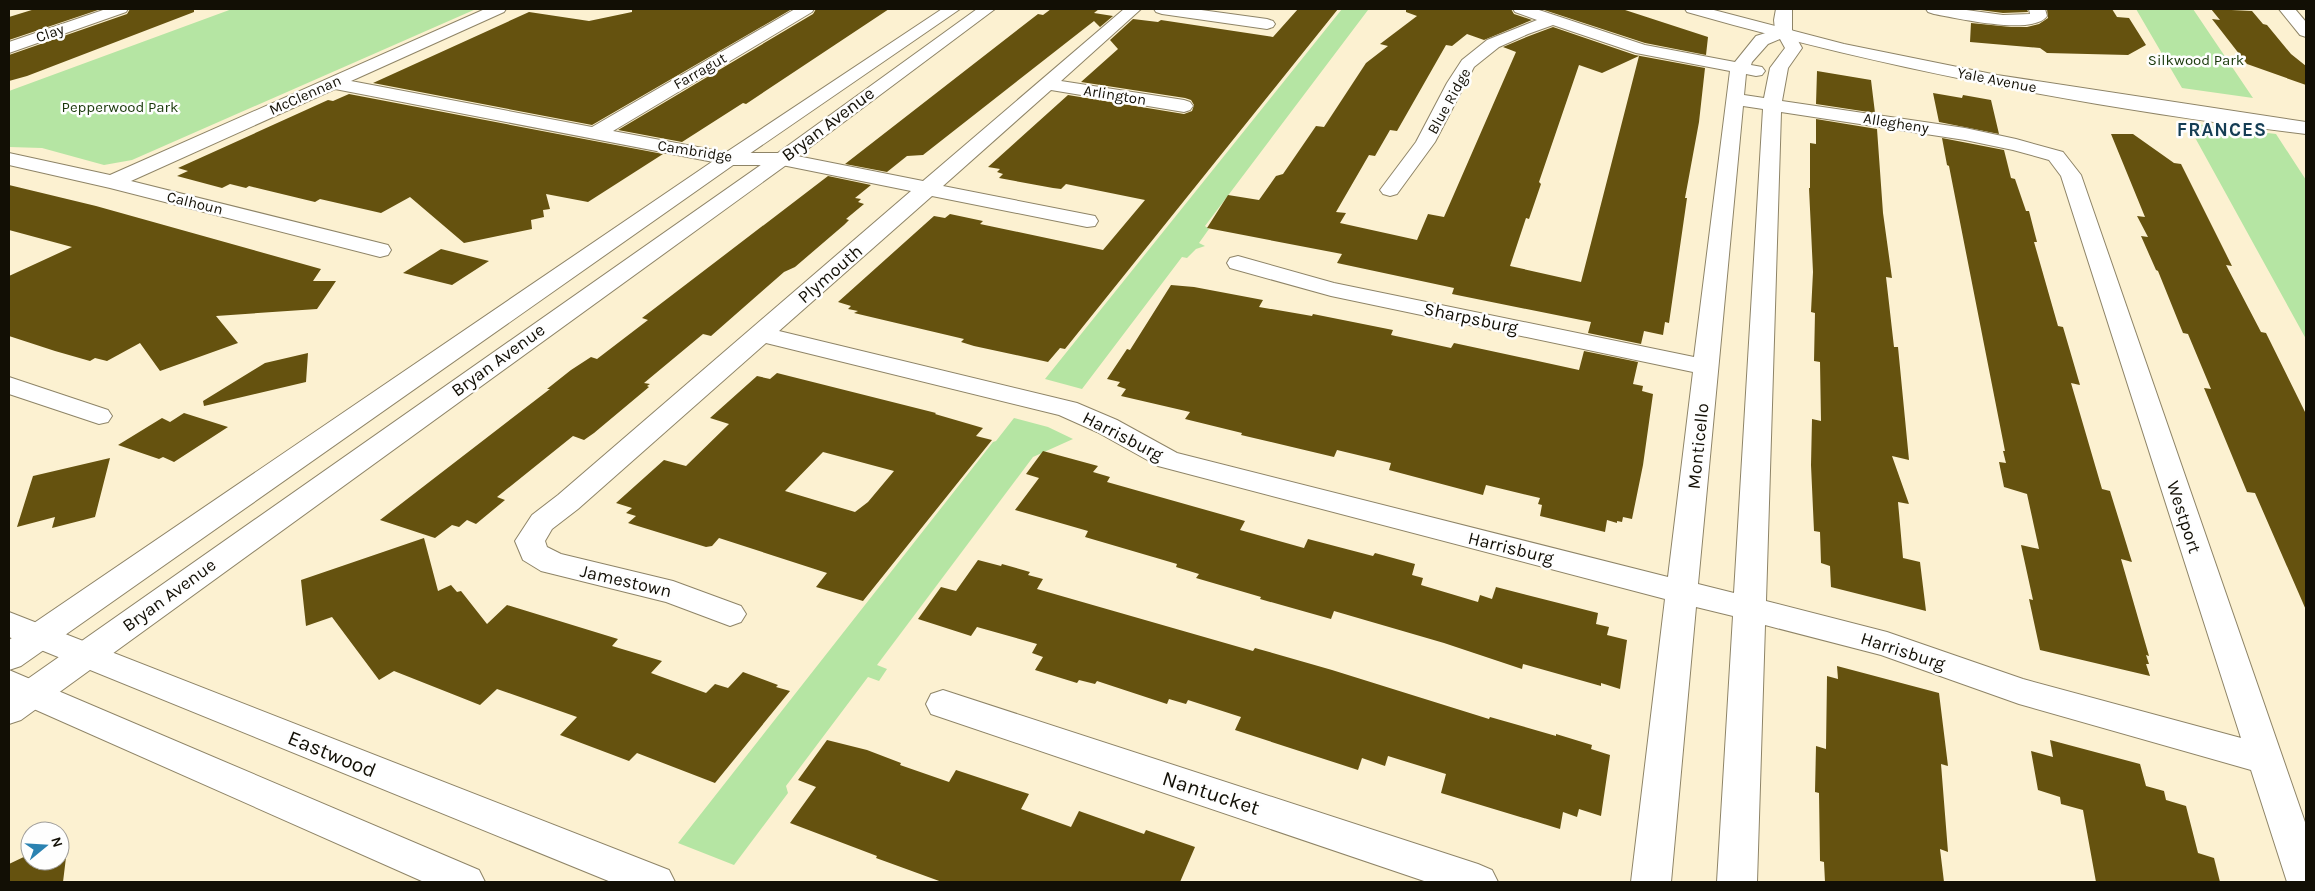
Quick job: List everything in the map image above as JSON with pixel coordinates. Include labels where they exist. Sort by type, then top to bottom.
[{"type":"street","name":"Clay","points":[[9,48],[120,9]]},
{"type":"street","name":"McClennan","points":[[112,182],[498,9]]},
{"type":"street","name":"Farragut","points":[[594,134],[806,9]]},
{"type":"street","name":"Bryan Avenue","points":[[9,657],[729,159],[952,9]]},
{"type":"street","name":"Bryan Avenue","points":[[16,695],[87,654],[782,159],[987,9]]},
{"type":"street","name":"Plymouth","points":[[530,541],[542,522],[568,502],[1133,9]]},
{"type":"street","points":[[1162,9],[1267,24]]},
{"type":"street","points":[[1521,9],[1642,49],[1777,74]]},
{"type":"street","name":"Yale Avenue","points":[[1693,9],[1783,21],[1908,62],[2022,85],[2175,110],[2306,128]]},
{"type":"street","name":"Yale Avenue","points":[[1737,9],[1881,44],[2036,74],[2170,96],[2306,114]]},
{"type":"street","points":[[1934,9],[2002,19],[2034,15]]},
{"type":"street","points":[[2287,9],[2306,32]]},
{"type":"street","name":"Blue Ridge","points":[[1390,190],[1430,136],[1465,69],[1475,57],[1488,46],[1505,37],[1552,20]]},
{"type":"street","points":[[1737,882],[1773,105],[1777,74],[1784,60],[1794,48],[1783,21],[1762,40],[1739,68]]},
{"type":"street","name":"Monticello","points":[[1651,882],[1739,68]]},
{"type":"street","name":"Cambridge","points":[[333,83],[729,159],[782,159],[1086,221]]},
{"type":"street","name":"Arlington","points":[[1046,84],[1184,106]]},
{"type":"street","name":"Allegheny","points":[[1735,99],[1965,134],[2056,156]]},
{"type":"street","name":"Westport","points":[[2056,156],[2071,175],[2306,881]]},
{"type":"street","name":"Calhoun","points":[[9,159],[112,182],[380,250]]},
{"type":"street","name":"Sharpsburg","points":[[1238,263],[1331,289],[1706,367]]},
{"type":"street","name":"Harrisburg","points":[[761,334],[1068,409],[1107,426],[1168,460],[1887,644],[2019,691],[2265,760]]},
{"type":"street","points":[[9,385],[99,416]]},
{"type":"street","name":"Jamestown","points":[[530,541],[534,553],[552,563],[673,592],[730,614]]},
{"type":"street","name":"Eastwood","points":[[9,624],[655,882]]},
{"type":"street","points":[[16,695],[465,882]]},
{"type":"street","name":"Nantucket","points":[[944,704],[1478,882]]},
{"type":"green space","name":"Pepperwood Park","points":[[232,9],[476,9],[132,160],[104,165],[42,148],[9,147],[9,91]]},
{"type":"green space","points":[[1342,9],[1373,9],[1368,10],[1205,226],[1209,229],[1199,243],[1205,246],[1196,249],[1187,258],[1182,257],[1082,389],[1045,379]]},
{"type":"green space","name":"Silkwood Park","points":[[2136,9],[2193,9],[2253,98],[2182,88]]},
{"type":"green space","points":[[2187,123],[2276,134],[2306,180],[2306,339]]},
{"type":"green space","points":[[1014,418],[1048,427],[1073,439],[1033,457],[877,665],[887,669],[879,681],[868,677],[786,786],[788,793],[734,865],[678,843],[993,442],[996,441]]},
{"type":"building","points":[[35,9],[101,9],[9,40],[9,17]]},
{"type":"building","points":[[130,9],[194,9],[194,12],[27,76],[9,81],[9,55],[127,14]]},
{"type":"building","points":[[632,9],[792,9],[592,125],[373,83],[529,12],[589,21],[632,12]]},
{"type":"building","points":[[816,9],[889,9],[746,104],[743,103],[682,142],[618,130],[813,14]]},
{"type":"building","points":[[1051,9],[1099,9],[1094,13],[1113,16],[1100,27],[1094,21],[923,155],[907,156],[887,172],[845,164],[1038,14],[1043,15]]},
{"type":"building","points":[[1298,9],[1338,9],[1065,349],[1060,348],[1048,362],[974,346],[961,342],[964,339],[854,313],[858,311],[848,309],[851,306],[838,302],[934,216],[945,218],[950,214],[983,221],[980,224],[1103,250],[1145,200],[1066,184],[1061,189],[999,178],[1003,174],[997,172],[1000,169],[988,167],[1068,95],[1184,114],[1192,111],[1194,105],[1191,100],[1185,98],[1081,82],[1118,49],[1110,40],[1133,19],[1158,22],[1161,20],[1273,37]]},
{"type":"building","points":[[1406,9],[1511,9],[1514,14],[1532,20],[1484,40],[1467,34],[1452,46],[1446,45],[1397,131],[1390,130],[1375,156],[1369,155],[1336,212],[1346,213],[1340,223],[1417,240],[1428,214],[1444,217],[1516,52],[1503,47],[1553,27],[1635,55],[1705,68],[1699,122],[1685,198],[1687,198],[1669,323],[1665,322],[1663,335],[1644,331],[1641,344],[1588,333],[1591,322],[1452,294],[1454,288],[1337,263],[1342,254],[1207,228],[1228,195],[1259,200],[1276,176],[1283,174],[1316,126],[1324,127],[1366,63],[1388,46],[1380,44],[1417,16],[1406,12]],"holes":[[[1639,56],[1581,282],[1510,266],[1526,218],[1529,219],[1541,184],[1539,182],[1579,65],[1602,73]]]},
{"type":"building","points":[[1541,9],[1622,9],[1708,37],[1706,55],[1645,43]]},
{"type":"building","points":[[1972,9],[2027,9],[2028,12],[2003,13]]},
{"type":"building","points":[[2047,9],[2112,9],[2117,17],[2129,18],[2146,45],[2128,55],[2047,53],[2040,48],[1970,42],[1971,23],[2027,27],[2039,24],[2048,18]]},
{"type":"building","points":[[2211,9],[2252,11],[2263,24],[2267,25],[2291,54],[2306,66],[2306,85],[2247,64],[2212,19],[2220,20]]},
{"type":"building","points":[[1817,71],[1871,80],[1875,113],[1816,104]]},
{"type":"building","points":[[1933,93],[1962,98],[1963,95],[1991,100],[1999,134],[1939,122]]},
{"type":"building","points":[[349,94],[663,154],[588,202],[546,194],[550,209],[543,210],[544,217],[531,220],[532,229],[464,243],[410,197],[381,213],[320,199],[315,202],[249,186],[246,188],[230,184],[222,188],[177,176],[188,171],[178,168],[328,100],[333,101]]},
{"type":"building","points":[[1816,119],[1877,129],[1883,213],[1892,278],[1886,277],[1894,347],[1898,347],[1909,460],[1892,456],[1909,504],[1898,502],[1903,558],[1920,562],[1926,611],[1831,587],[1830,566],[1821,563],[1820,532],[1814,531],[1811,465],[1812,419],[1821,421],[1820,362],[1814,361],[1815,313],[1811,312],[1813,272],[1809,188],[1810,143],[1816,144]]},
{"type":"building","points":[[2111,134],[2133,134],[2174,163],[2181,164],[2232,266],[2226,265],[2261,332],[2266,333],[2306,414],[2306,610],[2255,493],[2247,492],[2204,388],[2211,389],[2188,334],[2183,333],[2158,271],[2141,236],[2148,237],[2137,216],[2145,217]]},
{"type":"building","points":[[1942,138],[2004,150],[2011,178],[2015,179],[2026,211],[2029,211],[2037,242],[2034,242],[2058,326],[2063,327],[2080,385],[2071,383],[2102,489],[2110,491],[2132,562],[2121,559],[2149,656],[2146,655],[2149,664],[2146,664],[2150,676],[2040,650],[2029,599],[2033,600],[2021,545],[2039,549],[2027,494],[2004,487],[1999,462],[2006,463],[2003,451],[2005,451]]},
{"type":"building","points":[[828,176],[871,185],[855,198],[861,199],[858,202],[864,204],[846,219],[849,220],[844,225],[795,267],[784,272],[711,336],[703,334],[644,383],[650,384],[647,386],[649,387],[594,433],[584,440],[573,436],[497,497],[505,500],[476,524],[467,520],[459,527],[452,525],[435,538],[380,520],[550,389],[547,389],[571,370],[591,357],[597,359],[648,320],[642,318]]},
{"type":"building","points":[[9,185],[96,206],[321,269],[313,281],[336,281],[317,309],[216,316],[238,343],[160,371],[140,343],[107,361],[95,358],[90,361],[55,351],[9,336],[9,276],[72,247],[9,230]]},
{"type":"building","points":[[441,249],[489,261],[452,285],[403,273]]},
{"type":"building","points":[[1171,285],[1194,287],[1263,300],[1259,307],[1312,316],[1313,314],[1393,330],[1391,335],[1451,348],[1454,343],[1579,370],[1584,351],[1638,362],[1633,384],[1643,386],[1642,391],[1653,394],[1643,465],[1632,519],[1623,517],[1622,522],[1617,521],[1617,523],[1607,520],[1605,532],[1540,516],[1542,505],[1538,504],[1540,498],[1486,485],[1483,495],[1389,470],[1391,463],[1337,450],[1334,457],[1241,435],[1242,433],[1185,419],[1190,412],[1121,396],[1126,389],[1117,386],[1120,382],[1107,379],[1127,349],[1130,350]]},
{"type":"building","points":[[308,353],[306,382],[204,406],[203,401],[265,363]]},
{"type":"building","points":[[777,373],[936,413],[983,428],[976,436],[992,440],[863,601],[816,587],[827,573],[719,538],[712,546],[706,547],[628,523],[636,516],[626,513],[632,508],[616,503],[664,460],[686,466],[729,424],[710,418],[757,376],[770,379]],"holes":[[[823,452],[894,471],[868,502],[855,512],[785,491]]]},
{"type":"building","points":[[184,413],[228,427],[174,462],[163,457],[159,459],[118,445],[162,418],[170,422]]},
{"type":"building","points":[[1043,451],[1098,466],[1093,472],[1110,477],[1107,482],[1245,521],[1240,530],[1304,548],[1308,539],[1373,556],[1375,553],[1415,564],[1412,575],[1423,578],[1421,585],[1478,602],[1480,595],[1492,599],[1496,587],[1598,613],[1596,624],[1609,627],[1607,635],[1627,640],[1620,689],[1601,683],[1601,686],[1523,664],[1522,669],[1444,643],[1334,611],[1331,619],[1260,599],[1261,597],[1196,578],[1199,574],[1176,567],[1177,564],[1085,537],[1088,531],[1015,510],[1039,478],[1026,474]]},
{"type":"building","points":[[110,458],[95,517],[52,528],[55,517],[17,527],[33,476]]},
{"type":"building","points":[[424,538],[438,591],[451,585],[457,592],[461,591],[487,624],[507,605],[618,639],[612,646],[662,661],[651,673],[706,693],[715,684],[728,688],[743,672],[778,685],[776,687],[790,691],[715,783],[637,753],[629,761],[560,735],[577,717],[497,689],[480,705],[394,671],[379,680],[332,617],[306,626],[301,580]]},
{"type":"building","points":[[978,560],[1030,572],[1028,575],[1043,579],[1037,589],[1253,651],[1255,648],[1332,670],[1489,719],[1490,717],[1592,745],[1591,749],[1610,755],[1601,816],[1579,809],[1577,817],[1563,812],[1560,829],[1441,793],[1446,774],[1388,756],[1385,766],[1362,758],[1358,770],[1235,730],[1241,717],[1188,700],[1186,704],[1169,699],[1167,704],[1097,681],[1095,684],[1079,680],[1077,683],[1035,670],[1043,657],[1032,653],[1037,644],[977,627],[971,636],[918,619],[941,587],[956,591]]},
{"type":"building","points":[[1837,666],[1939,693],[1948,766],[1941,764],[1948,852],[1940,849],[1944,882],[1825,882],[1824,862],[1820,861],[1819,793],[1815,792],[1816,746],[1826,749],[1827,676],[1838,679]]},
{"type":"building","points":[[827,740],[867,750],[901,763],[900,765],[949,782],[956,770],[1029,794],[1021,809],[1071,827],[1079,811],[1144,834],[1146,830],[1195,847],[1180,882],[942,882],[876,858],[877,856],[790,823],[816,787],[798,780]]},
{"type":"building","points":[[2050,740],[2140,764],[2146,786],[2164,791],[2166,800],[2186,806],[2198,853],[2214,858],[2220,882],[2096,882],[2083,810],[2061,804],[2060,797],[2038,790],[2031,751],[2053,757]]},
{"type":"building","points":[[20,859],[20,871],[64,871],[63,882],[9,882],[9,864]]},
{"type":"district","name":"FRANCES","points":[[2222,129]]}]
